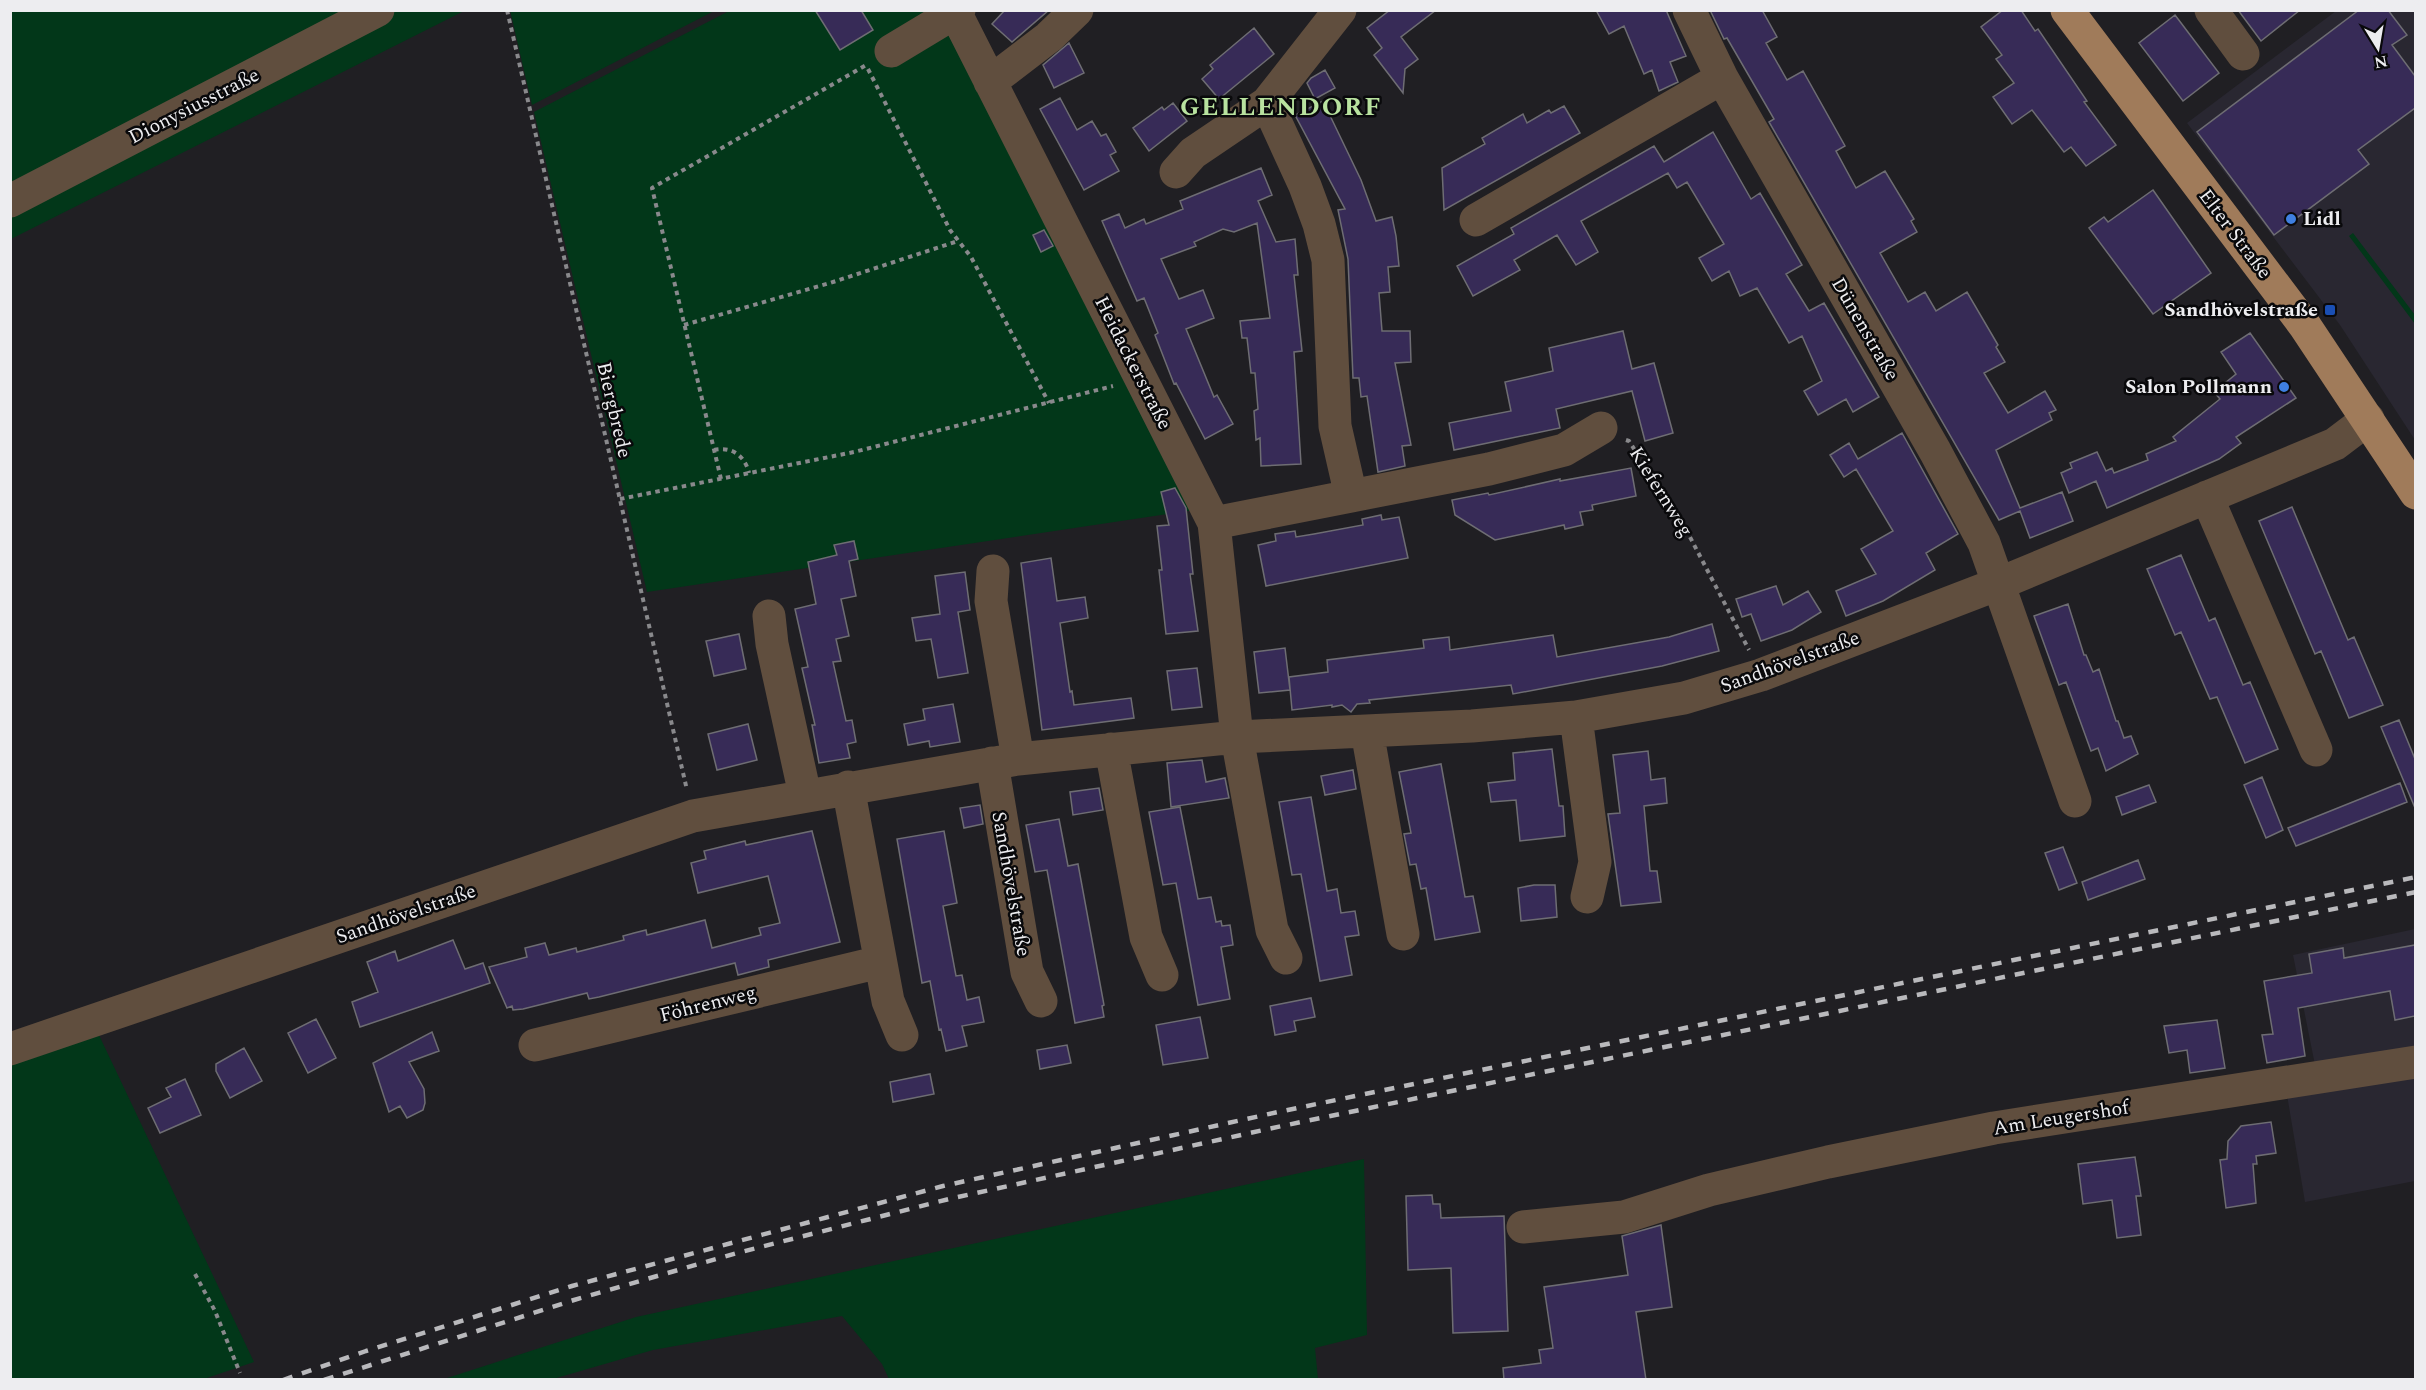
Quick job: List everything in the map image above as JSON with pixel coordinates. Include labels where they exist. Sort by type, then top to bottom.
[{"type":"main road","name":"Elter Straße","points":[[2067,10],[2305,326],[2415,493]]},
{"type":"street","name":"Dionysiusstraße","points":[[10,201],[378,10]]},
{"type":"street","points":[[990,82],[1049,37],[1077,10]]},
{"type":"street","points":[[1176,172],[1193,153],[1267,104],[1340,10]]},
{"type":"street","name":"Dünenstraße","points":[[1689,10],[1722,78],[1935,451],[1984,543],[1998,585]]},
{"type":"street","points":[[2211,10],[2243,54]]},
{"type":"street","points":[[879,58],[956,12]]},
{"type":"street","name":"Heidackerstraße","points":[[956,12],[1214,523],[1237,737]]},
{"type":"street","points":[[1476,220],[1722,78]]},
{"type":"street","points":[[1267,104],[1305,186],[1319,224],[1328,260],[1335,426],[1351,496]]},
{"type":"street","name":"Sandhövelstraße","points":[[10,1049],[693,816],[1005,761],[1237,737],[1472,726],[1576,717],[1684,698],[1761,675],[1998,585],[2335,444],[2368,419]]},
{"type":"street","points":[[1214,523],[1489,469],[1564,450],[1601,428]]},
{"type":"street","points":[[2207,497],[2316,750]]},
{"type":"street","name":"Sandhövelstraße","points":[[993,571],[991,601],[1027,972],[1041,1001]]},
{"type":"street","points":[[1998,585],[2075,801]]},
{"type":"street","points":[[769,616],[772,644],[805,795]]},
{"type":"street","points":[[1576,717],[1595,862],[1587,897]]},
{"type":"street","points":[[1367,731],[1403,934]]},
{"type":"street","points":[[1237,737],[1272,930],[1286,958]]},
{"type":"street","points":[[1112,749],[1146,937],[1162,975]]},
{"type":"street","points":[[848,787],[888,1001],[902,1035]]},
{"type":"street","name":"Föhrenweg","points":[[535,1045],[880,963]]},
{"type":"street","name":"Am Leugershof","points":[[1523,1227],[1624,1217],[1709,1190],[1828,1162],[1994,1128],[2415,1062]]},
{"type":"path","name":"Biergbrede","points":[[507,10],[693,816]]},
{"type":"path","points":[[721,479],[652,188],[879,58],[950,230],[971,257],[1049,402]]},
{"type":"path","points":[[684,325],[831,283],[958,241]]},
{"type":"path","points":[[620,499],[854,452],[1141,379]]},
{"type":"path","name":"Kiefernweg","points":[[1601,428],[1629,441],[1690,537],[1761,675]]},
{"type":"path","points":[[714,450],[722,448],[737,452],[747,463],[749,473]]},
{"type":"path","points":[[195,1274],[215,1311],[240,1373]]},
{"type":"shaded area","points":[[2336,11],[2415,11],[2415,440],[2340,325],[2187,123]]},
{"type":"shaded area","points":[[2415,929],[2415,1181],[2305,1202],[2286,1089],[2315,1065],[2293,955]]},
{"type":"green space","points":[[510,10],[714,10],[714,11],[532,105]]},
{"type":"green space","points":[[11,11],[464,11],[11,239]]},
{"type":"green space","points":[[729,11],[949,11],[1201,509],[647,592],[534,112]]},
{"type":"green space","points":[[2353,233],[2415,315],[2415,324],[2349,236]]},
{"type":"green space","points":[[98,1033],[254,1362],[204,1379],[11,1379],[10,1064]]},
{"type":"green space","points":[[1364,1159],[1367,1335],[1315,1348],[1318,1379],[889,1379],[882,1364],[842,1316],[653,1350],[553,1379],[444,1379],[636,1317]]},
{"type":"building","points":[[815,10],[861,10],[873,30],[840,50]]},
{"type":"building","points":[[1005,10],[1049,10],[1012,42],[992,24]]},
{"type":"building","points":[[1390,10],[1436,10],[1401,37],[1418,59],[1405,69],[1403,93],[1374,55],[1382,48],[1367,28]]},
{"type":"building","points":[[1596,10],[1666,10],[1686,56],[1670,62],[1678,82],[1659,91],[1652,70],[1644,74],[1624,26],[1609,34]]},
{"type":"building","points":[[1710,10],[1762,10],[1777,37],[1766,43],[1787,80],[1803,71],[1845,146],[1836,151],[1856,188],[1885,171],[1914,219],[1911,221],[1917,232],[1880,253],[1908,302],[1925,292],[1936,311],[1967,292],[1998,345],[1996,347],[2005,362],[1984,373],[2008,413],[2045,391],[2056,410],[2049,413],[2052,420],[1996,450],[2020,508],[2062,492],[2073,521],[2030,538],[2020,511],[1999,520],[1769,122],[1774,119],[1727,38],[1724,39]]},
{"type":"building","points":[[2003,10],[2021,10],[2035,31],[2038,29],[2087,101],[2084,102],[2116,145],[2086,166],[2071,147],[2064,152],[2032,110],[2012,124],[1993,97],[2014,83],[1996,59],[2002,55],[1981,27]]},
{"type":"building","points":[[2238,10],[2300,10],[2261,41]]},
{"type":"building","points":[[2359,10],[2388,10],[2407,35],[2392,45],[2415,76],[2415,108],[2358,150],[2369,164],[2274,235],[2197,132]]},
{"type":"building","points":[[2175,15],[2219,73],[2183,101],[2139,43]]},
{"type":"building","points":[[1254,28],[1274,54],[1219,99],[1202,79],[1213,69],[1210,65]]},
{"type":"building","points":[[1069,43],[1084,73],[1054,88],[1043,65]]},
{"type":"building","points":[[1325,70],[1335,88],[1315,99],[1307,83]]},
{"type":"building","points":[[1060,98],[1077,130],[1092,121],[1101,136],[1106,134],[1116,152],[1110,155],[1119,171],[1084,190],[1040,109]]},
{"type":"building","points":[[1323,101],[1361,180],[1376,221],[1392,217],[1396,236],[1399,266],[1388,267],[1390,292],[1379,293],[1382,331],[1410,331],[1411,362],[1395,363],[1411,445],[1402,446],[1405,466],[1378,472],[1367,396],[1361,397],[1359,378],[1353,378],[1348,259],[1338,210],[1345,209],[1295,115]]},
{"type":"building","points":[[1173,103],[1187,121],[1149,151],[1133,128],[1162,107],[1164,110]]},
{"type":"building","points":[[1564,106],[1580,133],[1444,210],[1442,168],[1485,144],[1482,138],[1523,114],[1527,123],[1549,110],[1551,113]]},
{"type":"building","points":[[1713,132],[1751,199],[1760,193],[1802,265],[1786,274],[1809,311],[1824,303],[1879,397],[1853,412],[1846,399],[1818,415],[1804,391],[1822,381],[1802,336],[1789,343],[1757,288],[1740,296],[1729,271],[1712,281],[1699,258],[1724,244],[1687,182],[1677,188],[1668,173],[1581,221],[1598,252],[1576,265],[1557,235],[1514,260],[1520,270],[1473,296],[1457,266],[1514,234],[1511,228],[1654,146],[1664,162]]},
{"type":"building","points":[[1261,168],[1272,195],[1258,201],[1276,242],[1295,239],[1298,275],[1294,275],[1302,351],[1294,352],[1301,464],[1261,466],[1260,438],[1256,440],[1254,411],[1258,409],[1255,373],[1251,373],[1247,338],[1242,338],[1240,321],[1270,318],[1257,223],[1234,232],[1223,229],[1194,242],[1196,246],[1161,259],[1179,299],[1203,290],[1214,318],[1186,329],[1214,397],[1217,395],[1233,424],[1205,439],[1176,383],[1174,384],[1155,335],[1158,333],[1144,298],[1137,301],[1102,221],[1119,214],[1125,228],[1144,219],[1146,224],[1183,209],[1180,201]]},
{"type":"building","points":[[2153,190],[2211,273],[2153,314],[2089,228],[2104,217],[2108,222]]},
{"type":"building","points":[[1044,230],[1053,246],[1041,252],[1033,235]]},
{"type":"building","points":[[1623,331],[1632,369],[1654,363],[1673,433],[1645,441],[1632,391],[1556,409],[1560,428],[1454,450],[1449,423],[1511,411],[1505,382],[1553,371],[1549,348]]},
{"type":"building","points":[[2250,333],[2296,398],[2236,437],[2241,443],[2219,459],[2107,508],[2096,481],[2069,493],[2061,473],[2072,468],[2070,463],[2097,452],[2106,471],[2112,468],[2114,473],[2148,460],[2146,454],[2176,441],[2173,437],[2220,399],[2214,392],[2236,374],[2221,352]]},
{"type":"building","points":[[1902,433],[1958,534],[1926,553],[1935,570],[1883,601],[1846,616],[1836,591],[1876,574],[1861,549],[1893,531],[1856,469],[1844,477],[1830,455],[1849,443],[1858,459]]},
{"type":"building","points":[[1631,468],[1636,496],[1592,505],[1593,510],[1580,512],[1583,525],[1565,529],[1564,525],[1495,540],[1455,515],[1452,500]]},
{"type":"building","points":[[1175,488],[1186,508],[1193,574],[1190,574],[1198,631],[1166,634],[1157,526],[1169,525],[1161,492]]},
{"type":"building","points":[[2292,507],[2348,640],[2354,637],[2383,705],[2349,718],[2321,651],[2315,654],[2259,521]]},
{"type":"building","points":[[1381,515],[1382,520],[1399,517],[1408,558],[1266,586],[1258,545],[1276,541],[1275,534],[1295,531],[1296,537],[1314,534],[1363,525],[1362,519]]},
{"type":"building","points":[[854,541],[858,559],[849,561],[856,596],[841,599],[849,636],[836,639],[841,661],[833,662],[846,721],[852,720],[856,742],[847,744],[850,758],[819,763],[812,725],[815,725],[802,668],[808,667],[795,609],[816,604],[808,562],[837,555],[834,545]]},
{"type":"building","points":[[2181,555],[2209,621],[2215,618],[2243,685],[2250,682],[2278,749],[2245,763],[2217,697],[2210,699],[2181,632],[2175,635],[2147,569]]},
{"type":"building","points":[[1051,558],[1057,601],[1085,597],[1088,618],[1060,623],[1074,705],[1131,698],[1134,718],[1042,730],[1021,563]]},
{"type":"building","points":[[965,572],[970,610],[958,612],[968,673],[938,678],[931,639],[916,641],[912,618],[940,614],[935,576]]},
{"type":"building","points":[[1776,586],[1783,605],[1808,591],[1821,612],[1792,630],[1761,641],[1751,614],[1742,617],[1736,599]]},
{"type":"building","points":[[2068,604],[2084,655],[2093,672],[2099,669],[2116,721],[2118,721],[2124,738],[2131,736],[2138,754],[2106,771],[2098,748],[2091,751],[2066,682],[2059,685],[2034,616]]},
{"type":"building","points":[[1712,624],[1719,651],[1662,666],[1513,694],[1511,685],[1369,700],[1370,703],[1357,704],[1351,712],[1342,705],[1292,710],[1289,677],[1328,672],[1327,660],[1424,648],[1423,640],[1449,637],[1450,650],[1553,635],[1557,657],[1669,637]]},
{"type":"building","points":[[739,634],[746,669],[714,676],[706,641]]},
{"type":"building","points":[[1285,648],[1290,690],[1259,693],[1254,652]]},
{"type":"building","points":[[1197,668],[1202,707],[1172,710],[1167,671]]},
{"type":"building","points":[[953,704],[960,742],[930,747],[929,741],[908,745],[904,724],[925,720],[923,709]]},
{"type":"building","points":[[2399,720],[2415,759],[2415,808],[2381,727]]},
{"type":"building","points":[[748,724],[757,760],[717,770],[708,734]]},
{"type":"building","points":[[1552,749],[1559,806],[1563,806],[1565,836],[1520,841],[1516,800],[1491,802],[1488,783],[1515,780],[1513,753]]},
{"type":"building","points":[[1648,751],[1651,780],[1665,778],[1667,803],[1644,806],[1650,871],[1657,871],[1661,902],[1621,906],[1608,814],[1620,813],[1613,755]]},
{"type":"building","points":[[1202,760],[1206,782],[1225,778],[1229,798],[1171,807],[1167,763]]},
{"type":"building","points":[[1441,764],[1465,897],[1473,896],[1480,932],[1435,940],[1426,888],[1421,889],[1416,864],[1410,865],[1404,834],[1411,833],[1399,772]]},
{"type":"building","points":[[1353,770],[1356,789],[1325,795],[1321,776]]},
{"type":"building","points":[[2262,777],[2283,830],[2266,838],[2244,785]]},
{"type":"building","points":[[2400,783],[2407,802],[2296,846],[2288,828]]},
{"type":"building","points":[[2149,785],[2156,802],[2122,815],[2116,797]]},
{"type":"building","points":[[1099,788],[1103,810],[1073,815],[1070,792]]},
{"type":"building","points":[[1311,797],[1327,891],[1337,889],[1341,913],[1355,911],[1359,935],[1345,937],[1352,975],[1320,981],[1301,874],[1292,875],[1279,802]]},
{"type":"building","points":[[980,805],[983,824],[964,828],[960,808]]},
{"type":"building","points":[[1180,807],[1198,899],[1211,897],[1216,922],[1221,921],[1222,926],[1230,925],[1233,945],[1221,947],[1230,999],[1198,1005],[1176,883],[1163,885],[1149,812]]},
{"type":"building","points":[[1059,819],[1068,866],[1078,864],[1104,1005],[1102,1006],[1104,1017],[1075,1023],[1047,870],[1035,872],[1026,825]]},
{"type":"building","points":[[812,831],[840,942],[768,960],[769,967],[738,975],[735,963],[589,999],[587,993],[523,1009],[513,1010],[512,1006],[507,1008],[489,967],[527,957],[525,948],[545,943],[549,955],[576,948],[577,952],[624,940],[623,936],[646,930],[647,935],[705,920],[712,948],[761,935],[759,928],[780,923],[768,876],[698,893],[691,863],[706,859],[704,851],[745,841],[746,845]]},
{"type":"building","points":[[944,831],[957,903],[943,906],[956,976],[962,975],[967,1000],[979,997],[984,1022],[962,1026],[967,1046],[946,1051],[941,1029],[939,1030],[930,981],[922,983],[897,839]]},
{"type":"building","points":[[2063,847],[2077,883],[2059,890],[2045,853]]},
{"type":"building","points":[[2138,860],[2145,879],[2088,900],[2082,882]]},
{"type":"building","points":[[1555,885],[1557,917],[1521,921],[1518,888]]},
{"type":"building","points":[[453,940],[465,969],[483,963],[490,983],[360,1027],[352,1002],[378,992],[367,962],[395,951],[398,961]]},
{"type":"building","points":[[2415,945],[2415,1016],[2395,1020],[2390,991],[2298,1008],[2305,1056],[2267,1063],[2262,1035],[2273,1034],[2264,981],[2312,973],[2309,954],[2343,948],[2344,958]]},
{"type":"building","points":[[1311,998],[1315,1017],[1294,1021],[1296,1031],[1275,1035],[1270,1006]]},
{"type":"building","points":[[1200,1017],[1208,1058],[1163,1065],[1156,1025]]},
{"type":"building","points":[[316,1019],[336,1058],[308,1073],[288,1033]]},
{"type":"building","points":[[2217,1020],[2225,1068],[2190,1073],[2187,1050],[2169,1053],[2164,1026]]},
{"type":"building","points":[[432,1032],[439,1051],[409,1062],[424,1089],[423,1110],[407,1118],[400,1106],[389,1112],[373,1063]]},
{"type":"building","points":[[1067,1045],[1071,1063],[1040,1069],[1037,1050]]},
{"type":"building","points":[[244,1048],[262,1081],[230,1098],[216,1071],[216,1064]]},
{"type":"building","points":[[930,1074],[934,1094],[893,1102],[890,1082]]},
{"type":"building","points":[[185,1079],[201,1115],[160,1133],[148,1108],[171,1097],[166,1088]]},
{"type":"building","points":[[2271,1122],[2276,1153],[2256,1156],[2257,1164],[2253,1164],[2256,1203],[2226,1208],[2220,1160],[2227,1159],[2228,1141],[2241,1126]]},
{"type":"building","points":[[2135,1157],[2141,1196],[2136,1196],[2141,1235],[2117,1238],[2112,1200],[2083,1204],[2078,1164]]},
{"type":"building","points":[[1432,1195],[1433,1204],[1440,1204],[1441,1218],[1504,1216],[1508,1331],[1453,1333],[1451,1268],[1408,1270],[1406,1196]]},
{"type":"building","points":[[1661,1225],[1672,1307],[1636,1312],[1646,1380],[1504,1380],[1503,1368],[1541,1363],[1539,1350],[1553,1348],[1544,1287],[1628,1275],[1622,1236]]},
{"type":"railway","points":[[283,1380],[366,1351],[572,1286],[943,1186],[1278,1112],[2416,877]]},
{"type":"railway","points":[[324,1380],[574,1300],[737,1253],[949,1199],[1282,1126],[2416,892]]},
{"type":"place","name":"Lidl","points":[[2291,219]]},
{"type":"place","name":"Sandhövelstraße","points":[[2330,310]]},
{"type":"place","name":"Salon Pollmann","points":[[2284,387]]},
{"type":"district","name":"GELLENDORF","points":[[1281,107]]}]
